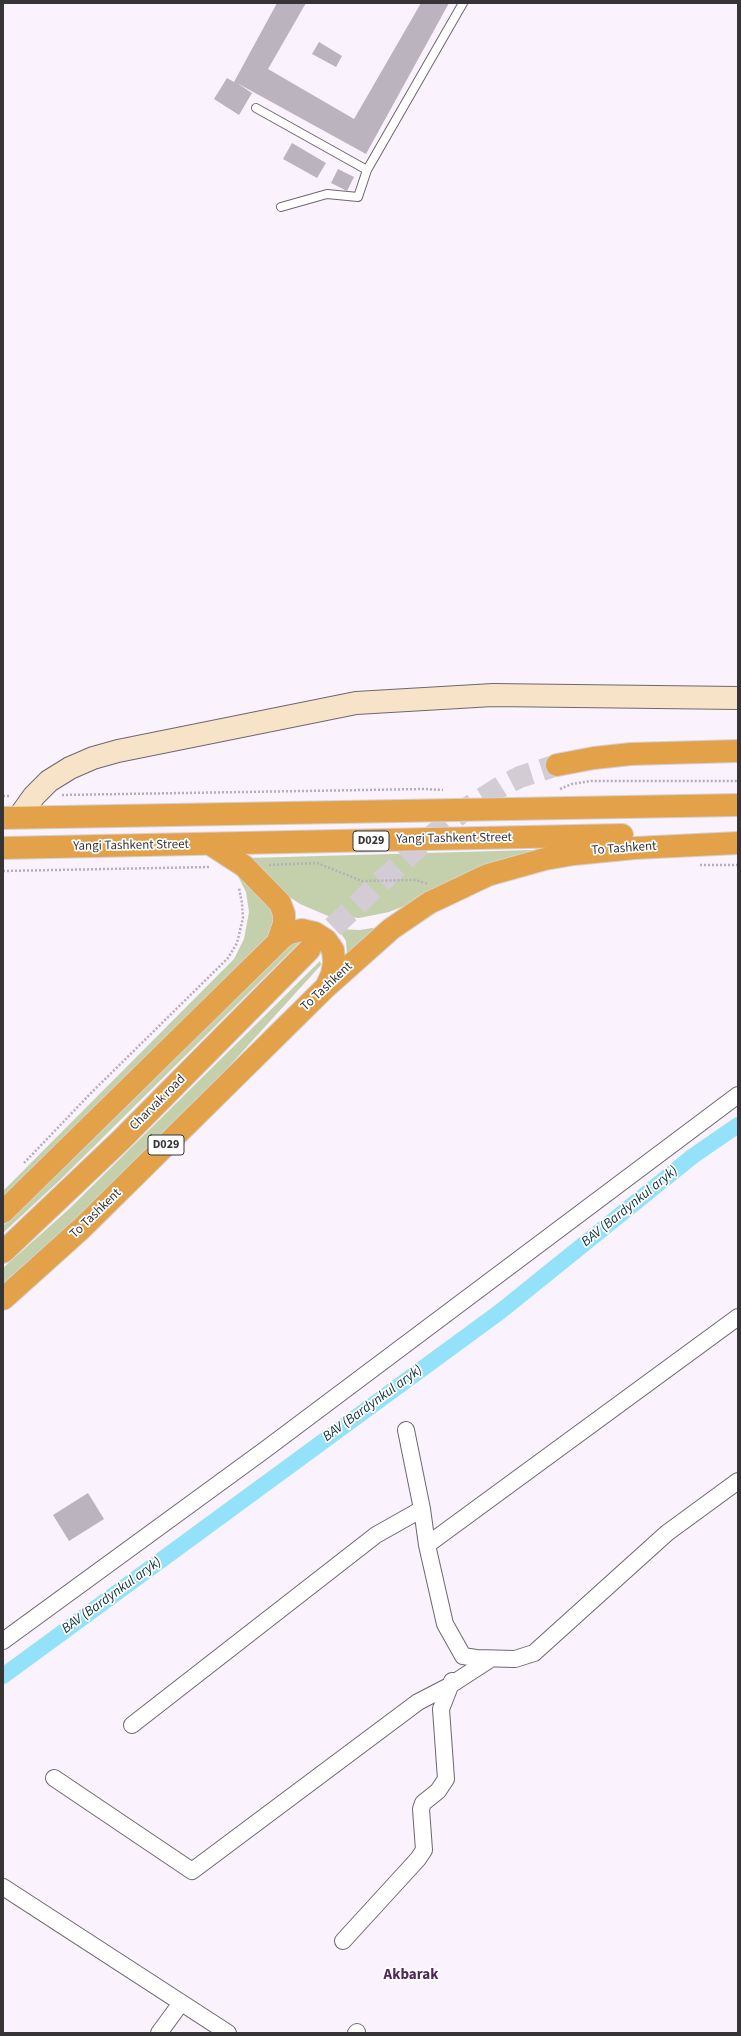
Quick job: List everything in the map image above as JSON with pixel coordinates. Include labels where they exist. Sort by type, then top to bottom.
[{"type":"highway","points":[[557,765],[632,754],[738,751]]},
{"type":"highway","points":[[11,818],[738,805]]},
{"type":"highway","name":"Yangi Tashkent Street","points":[[3,848],[738,832]]},
{"type":"highway","name":"To Tashkent","points":[[3,1299],[82,1228],[326,987],[390,930],[439,897],[488,875],[545,859],[574,854],[635,848],[738,843]]},
{"type":"highway","points":[[210,844],[240,875],[280,903],[284,914],[284,924],[278,941]]},
{"type":"highway","points":[[3,1212],[278,941],[289,933],[302,930],[315,933],[326,940],[333,950],[334,962],[332,974],[326,987]]},
{"type":"highway","name":"Charvak road","points":[[3,1252],[127,1133],[309,950]]},
{"type":"street","points":[[11,818],[49,781],[70,768],[118,751],[356,703],[493,695],[738,698]]},
{"type":"street","points":[[3,1641],[266,1449],[738,1095]]},
{"type":"street","points":[[427,1545],[738,1317]]},
{"type":"street","points":[[406,1430],[422,1509],[427,1545],[445,1624],[463,1656]]},
{"type":"street","points":[[463,1656],[489,1660],[515,1659],[534,1654],[667,1533],[738,1481]]},
{"type":"street","points":[[132,1725],[376,1535],[422,1509]]},
{"type":"street","points":[[343,1941],[418,1859],[424,1850],[421,1809],[423,1803],[438,1791],[446,1779],[441,1709],[449,1686],[463,1656]]},
{"type":"street","points":[[54,1778],[192,1871],[418,1702],[449,1686],[489,1660]]},
{"type":"street","points":[[3,1887],[228,2033]]},
{"type":"street","points":[[160,2033],[181,2003]]},
{"type":"lane","points":[[280,207],[327,194],[358,197],[367,170],[463,3]]},
{"type":"lane","points":[[256,108],[367,170]]},
{"type":"path","points":[[556,790],[572,784],[590,781],[738,781]]},
{"type":"path","points":[[3,796],[424,788],[446,790]]},
{"type":"path","points":[[20,1168],[91,1093],[228,958],[237,943],[243,918],[240,875],[317,862],[362,881],[416,880],[425,882],[439,897]]},
{"type":"path","points":[[699,865],[738,864]]},
{"type":"path","points":[[3,871],[216,867]]},
{"type":"green space","points":[[533,850],[533,854],[479,868],[456,877],[404,906],[389,912],[359,918],[328,916],[300,904],[288,896],[248,858]]},
{"type":"green space","points":[[237,874],[273,905],[275,931],[3,1198],[3,1191],[234,959],[244,939],[249,912],[246,892]]},
{"type":"green space","points":[[372,928],[378,929],[347,955],[346,941],[338,929],[360,930]]},
{"type":"green space","points":[[297,939],[301,941],[59,1181],[3,1233],[3,1226]]},
{"type":"green space","points":[[320,961],[321,965],[213,1084],[75,1221],[3,1285],[3,1268],[69,1209]]},
{"type":"building","points":[[277,3],[306,3],[268,69],[354,119],[421,3],[449,3],[366,154],[237,83],[252,93],[239,115],[214,99],[227,78],[234,82]]},
{"type":"building","points":[[319,42],[342,56],[336,67],[312,54]]},
{"type":"building","points":[[292,143],[326,163],[317,178],[283,159]]},
{"type":"building","points":[[338,169],[354,177],[347,191],[331,183]]},
{"type":"building","points":[[88,1493],[104,1519],[69,1541],[53,1515]]},
{"type":"waterway","name":"BAV (Bardynkul aryk)","points":[[3,1676],[501,1311],[693,1156],[738,1125]]},
{"type":"tunnel","points":[[309,950],[419,846],[467,808],[502,786],[520,777],[557,765]]},
{"type":"district","name":"Akbarak","points":[[411,1976]]}]
